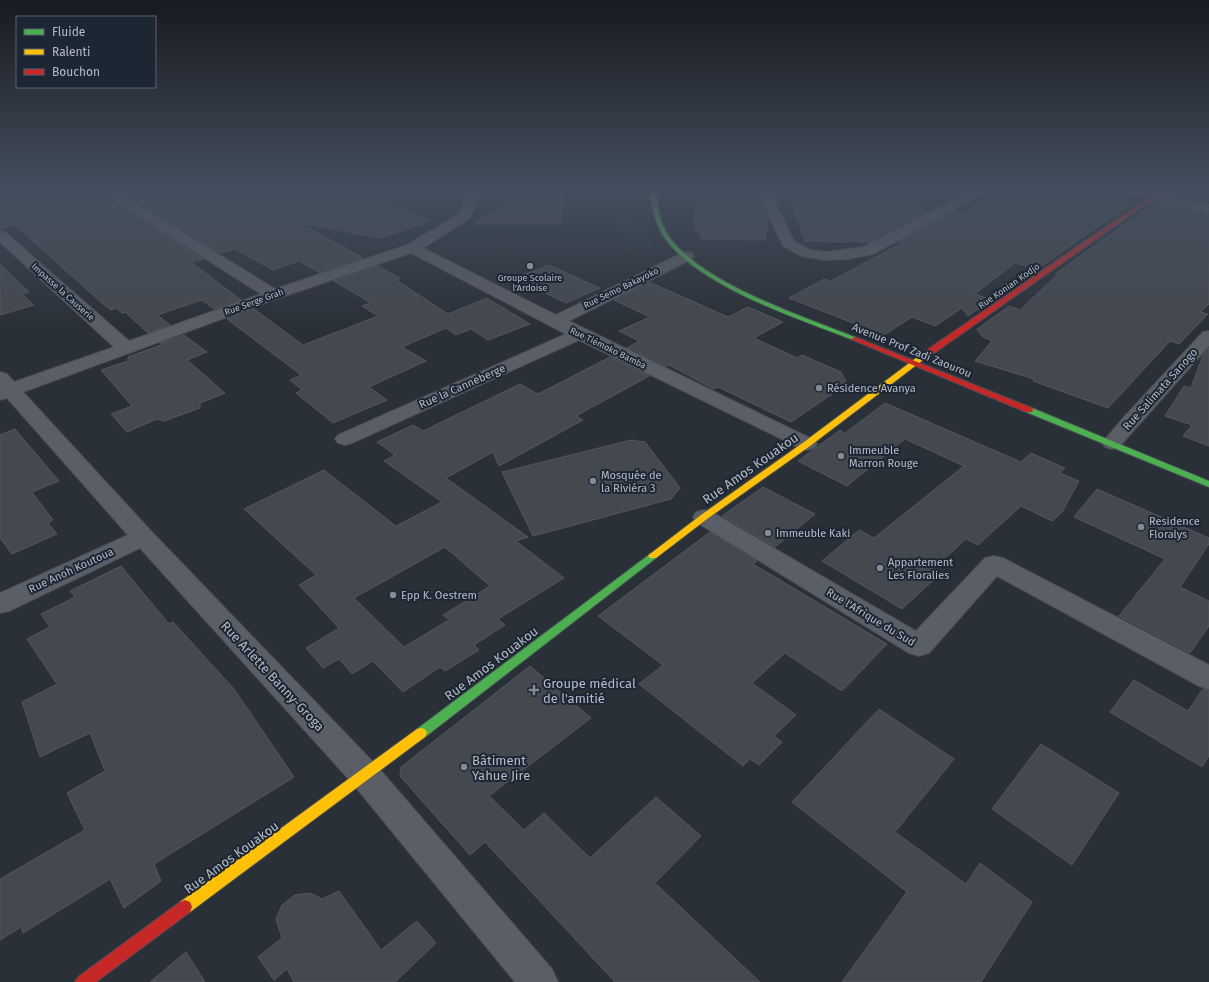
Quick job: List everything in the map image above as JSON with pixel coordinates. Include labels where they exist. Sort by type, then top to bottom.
[{"type":"street","points":[[176,234],[273,295]]},
{"type":"street","name":"Rue Serge Grah","points":[[4,387],[126,348],[273,295],[412,248],[436,234]]},
{"type":"street","name":"Avenue Prof Zadi Zaourou","points":[[667,234],[687,256],[747,295],[1209,484]]},
{"type":"street","points":[[784,234],[788,243],[795,249],[808,253],[834,256],[868,251],[900,234]]},
{"type":"street","name":"Rue Konian Kodjo","points":[[914,364],[1100,234]]},
{"type":"street","name":"Impasse la Causerie","points":[[0,235],[126,348]]},
{"type":"street","name":"Rue Tiémoko Bamba","points":[[412,248],[579,334],[807,444]]},
{"type":"street","name":"Rue Semo Bakayoko","points":[[556,321],[687,256]]},
{"type":"street","name":"Rue la Canneberge","points":[[345,439],[579,334]]},
{"type":"street","name":"Rue Salimata Sanogo","points":[[1112,444],[1131,421],[1209,336]]},
{"type":"street","name":"Rue Amos Kouakou","points":[[83,982],[365,774],[704,517],[807,444],[914,364]]},
{"type":"street","name":"Rue Arlette Banny-Groga","points":[[4,387],[365,774],[538,982]]},
{"type":"street","name":"Rue l'Afrique du Sud","points":[[704,517],[919,646],[994,564],[1209,678]]},
{"type":"street","name":"Rue Anoh Koutoua","points":[[0,604],[143,537]]},
{"type":"green space","points":[[620,234],[647,234],[655,246],[627,250]]},
{"type":"building","points":[[25,234],[164,234],[203,259],[191,262],[241,300],[214,309],[202,300],[157,315],[170,325],[148,333],[125,312],[122,313],[116,308],[111,310]]},
{"type":"building","points":[[188,234],[319,234],[363,258],[320,273],[299,261],[273,270],[235,249],[220,253]]},
{"type":"building","points":[[358,234],[393,234],[381,238]]},
{"type":"building","points":[[700,234],[766,234],[765,240],[701,239]]},
{"type":"building","points":[[802,234],[887,234],[871,242],[805,241]]},
{"type":"building","points":[[913,234],[1088,234],[1037,269],[1015,263],[975,294],[991,300],[968,316],[962,308],[935,326],[912,317],[884,335],[789,298],[824,279],[831,281],[904,242],[898,242]]},
{"type":"building","points":[[1111,234],[1209,234],[1209,304],[1200,312],[1208,314],[1179,344],[1170,341],[1108,408],[1033,381],[1034,379],[975,361],[992,341],[983,337],[977,329],[1009,306],[1020,310],[1057,275],[1055,274]]},
{"type":"building","points":[[0,264],[29,292],[22,294],[34,305],[0,315]]},
{"type":"building","points":[[549,265],[600,288],[566,303],[515,278]]},
{"type":"building","points":[[378,266],[400,278],[396,280],[448,314],[487,298],[530,324],[488,340],[471,329],[456,335],[446,328],[402,347],[426,361],[369,387],[387,400],[333,423],[296,393],[302,390],[290,380],[301,375],[227,319],[254,309],[303,345],[378,316],[362,306],[371,303],[334,281]]},
{"type":"building","points":[[649,282],[728,317],[748,307],[783,322],[754,338],[797,358],[802,355],[841,372],[847,384],[791,422],[718,387],[714,389],[669,365],[666,366],[627,348],[639,341],[619,331],[650,317],[614,300]]},
{"type":"building","points":[[184,335],[207,352],[187,360],[225,393],[200,403],[200,408],[164,421],[157,419],[127,432],[111,414],[132,406],[101,370],[128,361],[128,357],[161,345],[160,343]]},
{"type":"building","points":[[1209,348],[1209,446],[1183,436],[1192,425],[1165,416],[1184,386],[1191,388],[1203,355]]},
{"type":"building","points":[[610,357],[649,376],[576,416],[583,420],[499,466],[493,452],[446,478],[528,537],[516,541],[564,578],[498,619],[505,625],[474,645],[479,650],[445,671],[440,667],[403,692],[373,661],[352,674],[339,659],[323,668],[306,648],[339,628],[299,585],[316,575],[244,509],[324,470],[396,526],[442,502],[384,461],[395,455],[377,442],[413,425],[423,431],[520,384],[538,394]],"holes":[[[445,547],[490,586],[443,615],[449,620],[404,647],[354,598]]]},
{"type":"building","points":[[885,403],[1021,462],[1031,453],[1065,468],[1060,473],[1079,481],[1062,512],[1052,521],[1021,506],[978,545],[966,539],[931,571],[939,575],[902,609],[822,561],[859,530],[874,538],[964,466],[905,439],[847,486],[798,461],[840,430],[845,433]]},
{"type":"building","points":[[15,429],[59,481],[32,492],[53,520],[48,523],[57,534],[12,554],[0,538],[0,435]]},
{"type":"building","name":"Mosquée de la Riviéra 3","points":[[631,440],[645,442],[680,488],[671,499],[533,536],[502,472]]},
{"type":"building","name":"Immeuble Kaki","points":[[763,487],[815,514],[775,547],[722,516]]},
{"type":"building","points":[[1097,489],[1209,538],[1209,544],[1180,587],[1209,601],[1209,626],[1190,653],[1119,616],[1165,559],[1074,517]]},
{"type":"building","points":[[710,532],[757,561],[753,564],[887,644],[842,691],[785,653],[752,683],[796,715],[774,736],[782,742],[759,765],[750,759],[743,766],[639,684],[663,665],[598,616]]},
{"type":"building","points":[[121,566],[169,624],[173,622],[234,689],[294,777],[154,864],[161,881],[124,908],[110,879],[23,933],[21,927],[0,940],[0,879],[85,830],[67,793],[105,771],[90,733],[40,757],[22,702],[57,684],[27,639],[50,627],[41,614],[75,597],[70,591]]},
{"type":"building","points":[[530,666],[591,718],[489,796],[524,830],[544,813],[590,858],[656,797],[701,836],[655,883],[760,982],[615,982],[485,842],[470,855],[400,776],[401,767]]},
{"type":"building","points":[[1134,680],[1188,711],[1203,689],[1209,690],[1209,756],[1202,767],[1110,712]]},
{"type":"building","points":[[879,709],[954,759],[895,832],[966,884],[980,863],[1032,902],[981,982],[842,982],[907,892],[792,802]]},
{"type":"building","points":[[1041,744],[1119,793],[1072,865],[992,809]]},
{"type":"building","points":[[339,891],[381,950],[417,921],[436,943],[395,982],[294,982],[287,969],[274,980],[258,957],[282,938],[276,919],[282,905],[295,895],[310,893],[322,899]]},
{"type":"building","points":[[186,952],[205,982],[150,982]]},
{"type":"traffic: fast","points":[[665,234],[683,255],[728,285],[780,310],[855,339]]},
{"type":"traffic: fast","points":[[1029,410],[1209,484]]},
{"type":"traffic: fast","points":[[421,733],[653,556]]},
{"type":"traffic: slow","points":[[653,556],[704,517],[807,444],[927,354]]},
{"type":"traffic: slow","points":[[185,907],[421,733]]},
{"type":"traffic: jam","points":[[927,354],[1100,234]]},
{"type":"traffic: jam","points":[[855,339],[1029,410]]},
{"type":"traffic: jam","points":[[83,982],[185,907]]},
{"type":"place","name":"Groupe Scolaire l'Ardoise","points":[[530,266]]},
{"type":"place","name":"Résidence Avanya","points":[[819,388]]},
{"type":"place","name":"Immeuble Marron Rouge","points":[[841,456]]},
{"type":"place","name":"Mosquée de la Riviéra 3","points":[[593,481]]},
{"type":"place","name":"Residence Floralys","points":[[1141,527]]},
{"type":"place","name":"Immeuble Kaki","points":[[768,533]]},
{"type":"place","name":"Appartement Les Floralies","points":[[880,568]]},
{"type":"place","name":"Epp K. Oestrem","points":[[393,595]]},
{"type":"place","name":"Groupe médical de l'amitié","points":[[534,690]]},
{"type":"place","name":"Bâtiment Yahue Jire","points":[[464,767]]}]
